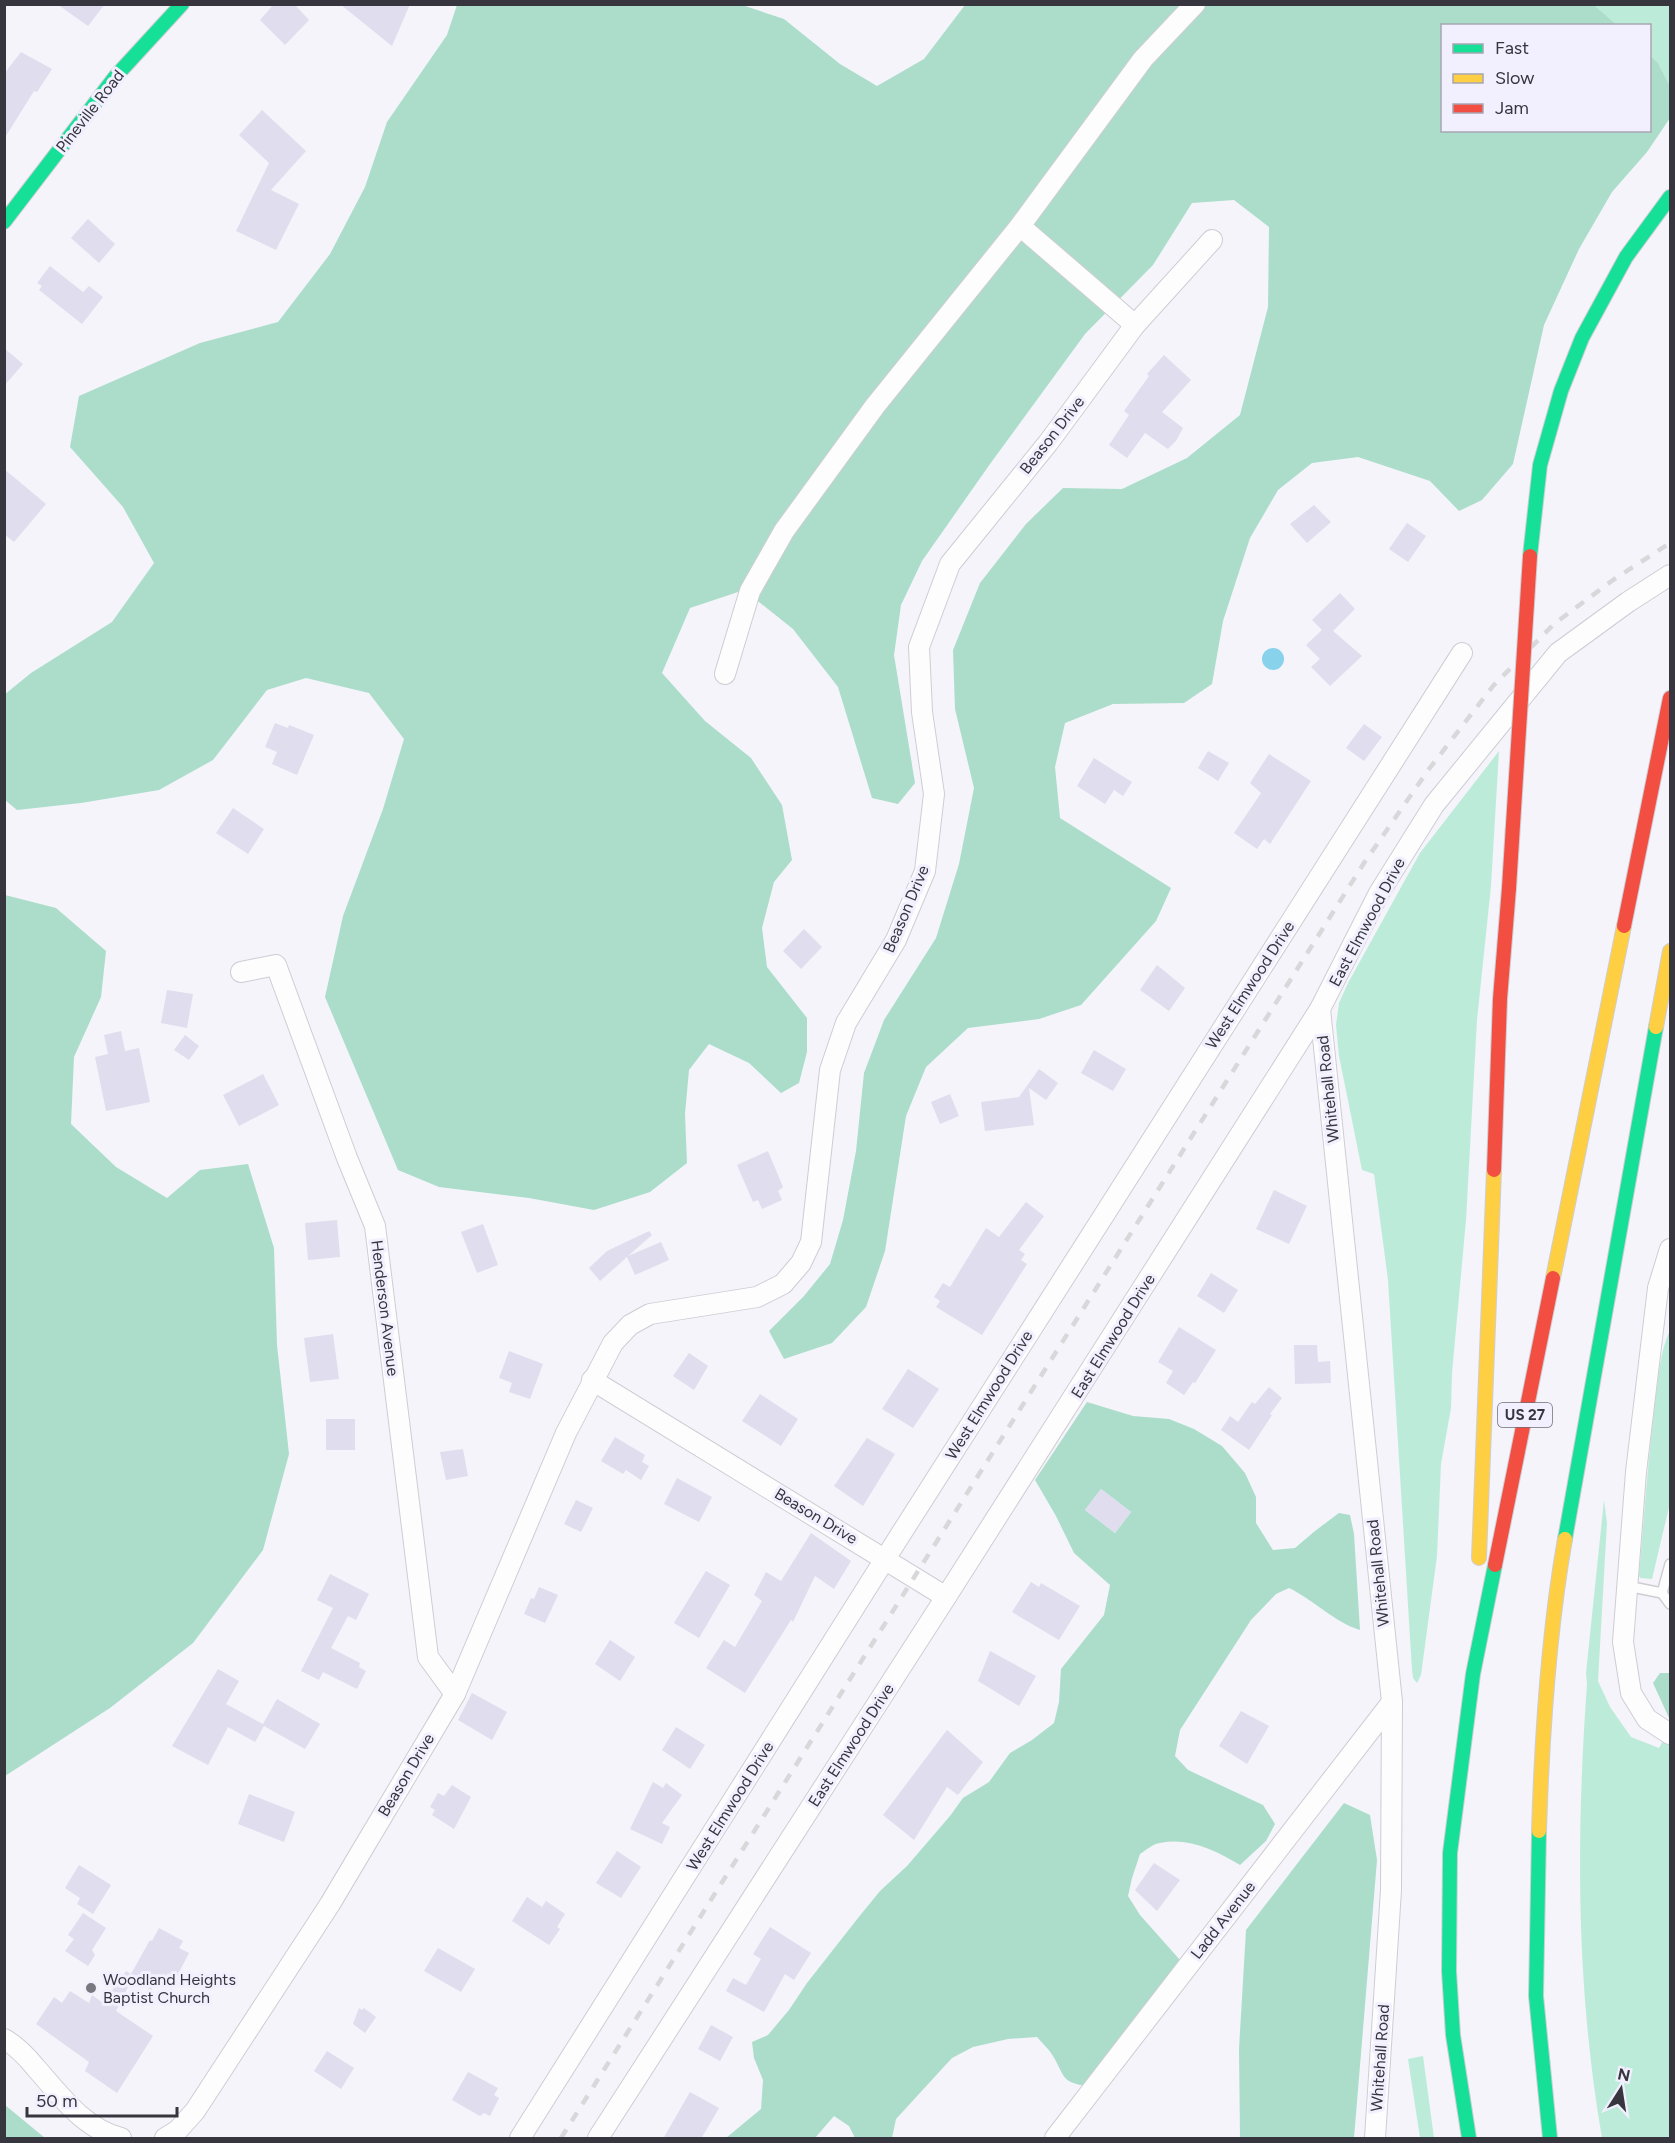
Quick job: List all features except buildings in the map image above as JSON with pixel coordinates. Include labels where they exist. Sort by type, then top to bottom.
[{"type":"main road","name":"Pineville Road","points":[[4,222],[115,77],[182,4]]},
{"type":"main road","points":[[1473,1674],[1500,999],[1530,556],[1540,465],[1561,391],[1582,338],[1626,258],[1671,197]]},
{"type":"main road","name":"US 27","points":[[1468,2139],[1453,2035],[1449,1947],[1450,1853],[1473,1674],[1671,698]]},
{"type":"main road","points":[[1550,2139],[1536,1996],[1541,1774],[1555,1594],[1671,951]]},
{"type":"street","points":[[724,674],[750,591],[784,531],[875,406],[1020,226],[1143,59],[1195,4]]},
{"type":"street","points":[[1020,226],[1135,325]]},
{"type":"street","name":"Beason Drive","points":[[165,2139],[178,2130],[195,2111],[330,1904],[454,1694],[566,1432],[613,1343],[630,1325],[650,1314],[757,1297],[783,1284],[801,1263],[811,1242],[830,1070],[846,1023],[896,940],[925,871],[934,794],[922,712],[918,647],[950,564],[1048,443],[1135,325],[1212,240]]},
{"type":"street","name":"East Elmwood Drive","points":[[598,2139],[1320,1009],[1379,892],[1434,805],[1558,653],[1628,602],[1671,575]]},
{"type":"street","name":"West Elmwood Drive","points":[[520,2139],[885,1558],[1462,653]]},
{"type":"street","name":"Henderson Avenue","points":[[241,972],[276,965],[347,1158],[375,1226],[428,1657],[454,1694]]},
{"type":"street","name":"Whitehall Road","points":[[1320,1009],[1392,1702],[1390,1890],[1375,2139]]},
{"type":"street","points":[[1671,1249],[1658,1288],[1636,1472],[1623,1642],[1631,1693],[1647,1719],[1671,1734]]},
{"type":"street","name":"Beason Drive","points":[[592,1380],[946,1597]]},
{"type":"street","name":"Ladd Avenue","points":[[1055,2139],[1392,1702]]},
{"type":"street","points":[[4,2039],[27,2058],[79,2116],[108,2135],[121,2139]]},
{"type":"lane","points":[[1662,1593],[1671,1564]]},
{"type":"lane","points":[[1627,1586],[1662,1593],[1671,1604]]},
{"type":"green space","points":[[457,5],[742,5],[784,19],[840,64],[877,86],[924,59],[965,5],[1594,5],[1616,24],[1441,24],[1441,132],[1651,132],[1651,56],[1658,63],[1670,86],[1670,118],[1647,152],[1612,192],[1579,249],[1544,325],[1513,464],[1482,500],[1459,511],[1430,481],[1358,457],[1312,463],[1278,490],[1250,538],[1223,621],[1212,684],[1184,703],[1113,704],[1065,723],[1055,767],[1060,818],[1171,888],[1156,921],[1081,1005],[1039,1019],[968,1028],[926,1067],[906,1116],[885,1251],[866,1307],[832,1343],[784,1359],[769,1331],[804,1296],[830,1264],[843,1220],[856,1151],[864,1073],[884,1020],[936,938],[959,864],[974,788],[955,709],[953,650],[980,583],[1026,524],[1063,488],[1122,489],[1187,458],[1240,415],[1268,307],[1269,227],[1234,200],[1192,203],[1153,265],[1085,334],[922,561],[901,605],[894,655],[915,783],[898,804],[872,798],[838,687],[793,629],[744,590],[690,608],[662,673],[705,721],[751,758],[782,805],[792,860],[774,882],[762,928],[767,967],[807,1018],[807,1052],[799,1083],[781,1093],[749,1063],[709,1044],[689,1070],[685,1114],[687,1163],[650,1192],[594,1210],[529,1198],[439,1187],[398,1170],[325,997],[343,916],[383,809],[404,739],[369,693],[306,678],[267,690],[213,760],[159,790],[81,803],[17,810],[5,800],[4,695],[31,673],[112,622],[154,563],[123,507],[70,447],[79,396],[200,343],[278,322],[330,254],[365,187],[387,122],[447,35]]},
{"type":"green space","points":[[1594,5],[1670,5],[1670,86],[1658,63],[1651,56],[1651,24],[1616,24]]},
{"type":"green space","points":[[1499,751],[1491,886],[1477,1020],[1466,1220],[1451,1408],[1441,1464],[1437,1556],[1421,1675],[1417,1683],[1413,1678],[1412,1670],[1388,1280],[1374,1174],[1362,1170],[1339,1056],[1336,1025],[1339,1003],[1348,983],[1420,853]]},
{"type":"green space","points":[[5,895],[56,908],[106,951],[101,997],[74,1057],[71,1124],[116,1167],[167,1198],[200,1170],[248,1164],[274,1248],[277,1345],[289,1454],[263,1550],[193,1643],[110,1708],[5,1776]]},
{"type":"green space","points":[[1670,1330],[1670,1503],[1652,1579],[1640,1578],[1646,1489],[1658,1375]]},
{"type":"green space","points":[[1087,1402],[1133,1416],[1169,1419],[1194,1429],[1222,1446],[1245,1473],[1256,1497],[1256,1523],[1273,1550],[1295,1548],[1339,1513],[1350,1515],[1354,1534],[1360,1630],[1341,1622],[1289,1588],[1276,1594],[1251,1620],[1180,1730],[1175,1756],[1188,1770],[1263,1805],[1275,1824],[1266,1841],[1240,1865],[1202,1846],[1181,1842],[1157,1844],[1140,1854],[1128,1896],[1140,1915],[1180,1960],[1088,2086],[1068,2080],[1051,2053],[1037,2037],[1008,2039],[973,2047],[952,2058],[896,2119],[892,2138],[855,2138],[849,2126],[834,2116],[815,2138],[726,2138],[761,2109],[763,2080],[754,2058],[752,2042],[768,2035],[880,1891],[907,1866],[963,1798],[989,1782],[1010,1753],[1054,1723],[1059,1702],[1061,1669],[1104,1615],[1110,1585],[1074,1553],[1035,1480]],"holes":[[[1101,1489],[1131,1512],[1115,1533],[1085,1510]]]},
{"type":"green space","points":[[1604,1500],[1607,1523],[1598,1681],[1610,1707],[1631,1737],[1659,1748],[1663,1741],[1670,1745],[1670,2138],[1602,2138],[1587,2025],[1581,1912],[1581,1798],[1586,1673]]},
{"type":"green space","points":[[1660,1673],[1670,1673],[1670,1720],[1653,1683]]},
{"type":"green space","points":[[1344,1803],[1370,1815],[1377,1860],[1354,2138],[1240,2138],[1239,2049],[1246,1930]]},
{"type":"green space","points":[[1423,2056],[1434,2138],[1420,2138],[1408,2059]]},
{"type":"green space","points":[[5,2105],[45,2138],[5,2138]]},
{"type":"water","points":[[1273,648],[1281,651],[1284,659],[1281,667],[1273,670],[1265,667],[1262,659],[1265,651]]},
{"type":"railway","points":[[561,2138],[1364,863],[1429,769],[1493,686],[1554,624],[1613,580],[1670,543]]},
{"type":"traffic: fast","points":[[4,222],[115,77],[182,4]]},
{"type":"traffic: fast","points":[[1530,556],[1540,465],[1561,391],[1582,338],[1626,257],[1670,197]]},
{"type":"traffic: fast","points":[[1565,1539],[1656,1027]]},
{"type":"traffic: fast","points":[[1469,2138],[1453,2035],[1449,1971],[1450,1853],[1473,1674],[1495,1565]]},
{"type":"traffic: fast","points":[[1539,1831],[1536,1996],[1550,2138]]},
{"type":"traffic: slow","points":[[1553,1278],[1624,926]]},
{"type":"traffic: slow","points":[[1656,1027],[1670,951]]},
{"type":"traffic: slow","points":[[1479,1558],[1494,1170]]},
{"type":"traffic: slow","points":[[1539,1831],[1547,1685],[1554,1611],[1565,1539]]},
{"type":"traffic: jam","points":[[1509,888],[1530,556]]},
{"type":"traffic: jam","points":[[1624,926],[1670,698]]},
{"type":"traffic: jam","points":[[1494,1170],[1500,999],[1509,888]]},
{"type":"traffic: jam","points":[[1495,1565],[1553,1278]]},
{"type":"place","name":"Woodland Heights Baptist Church","points":[[91,1988]]}]
